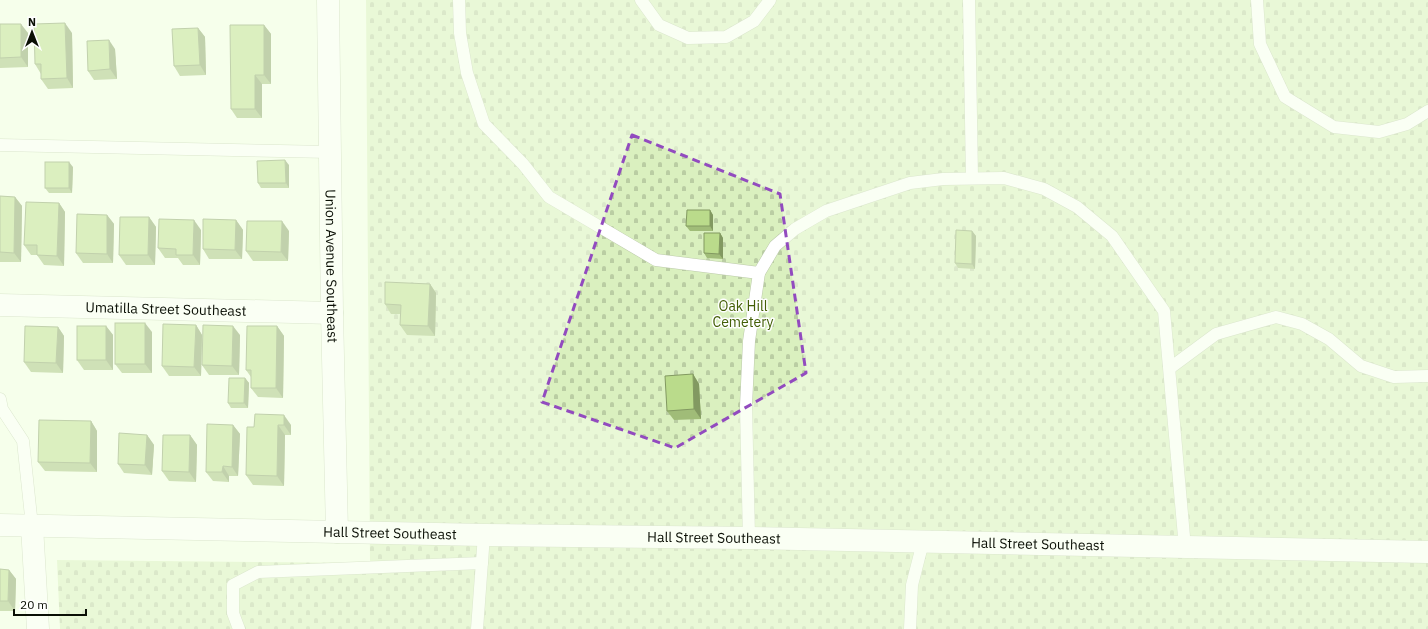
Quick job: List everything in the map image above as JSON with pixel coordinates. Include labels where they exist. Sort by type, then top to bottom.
[{"type":"main road","name":"Union Avenue Southeast","points":[[328,0],[332,313],[337,532]]},
{"type":"main road","name":"Umatilla Street Southeast","points":[[0,306],[332,313]]},
{"type":"main road","name":"Hall Street Southeast","points":[[0,525],[1428,552]]},
{"type":"main road","points":[[32,526],[38,629]]},
{"type":"lane","points":[[459,0],[460,33],[467,74],[484,124],[523,164],[549,197],[656,260],[759,273]]},
{"type":"lane","points":[[640,0],[659,25],[688,38],[726,37],[754,21],[770,0]]},
{"type":"lane","points":[[970,0],[972,178]]},
{"type":"lane","points":[[1257,0],[1260,44],[1285,97],[1334,127],[1379,132],[1407,124],[1428,111]]},
{"type":"lane","points":[[0,145],[330,152]]},
{"type":"lane","points":[[749,538],[746,406],[749,341],[759,273],[775,246],[795,229],[826,211],[910,183],[943,179],[1004,178],[1044,189],[1077,207],[1112,236],[1164,311],[1185,548]]},
{"type":"lane","points":[[1170,368],[1216,334],[1276,317],[1302,324],[1329,339],[1361,366],[1394,377],[1428,376]]},
{"type":"lane","points":[[0,399],[2,409],[24,441],[32,526]]},
{"type":"lane","points":[[477,629],[484,535]]},
{"type":"lane","points":[[910,629],[912,585],[923,542]]},
{"type":"lane","points":[[239,629],[234,613],[233,585],[258,572],[482,563]]},
{"type":"highlighted area","points":[[632,135],[780,194],[806,373],[675,448],[542,402]]},
{"type":"green space","name":"Oak Hill Cemetery","points":[[366,0],[1428,0],[1428,629],[60,629],[57,560],[370,563]]},
{"type":"building","points":[[65,23],[67,78],[41,79],[41,64],[35,64],[34,24]]},
{"type":"building","points":[[0,24],[21,24],[21,57],[0,58]]},
{"type":"building","points":[[230,25],[264,25],[264,75],[255,75],[255,109],[231,109]]},
{"type":"building","points":[[198,28],[200,65],[174,66],[172,29]]},
{"type":"building","points":[[109,40],[110,69],[88,71],[87,41]]},
{"type":"building","points":[[285,160],[286,183],[258,183],[257,161]]},
{"type":"building","points":[[45,162],[69,162],[69,188],[45,188]]},
{"type":"building","points":[[0,196],[15,197],[14,253],[0,252]]},
{"type":"building","points":[[26,202],[59,203],[57,256],[37,255],[37,245],[24,245]]},
{"type":"building","points":[[687,210],[710,210],[710,226],[686,226]]},
{"type":"building","points":[[77,214],[107,215],[107,254],[76,253]]},
{"type":"building","points":[[120,217],[149,217],[148,255],[119,255]]},
{"type":"building","points":[[159,219],[194,220],[193,255],[176,255],[176,249],[158,248]]},
{"type":"building","points":[[203,219],[236,220],[235,250],[203,249]]},
{"type":"building","points":[[247,221],[282,221],[281,252],[246,251]]},
{"type":"building","points":[[956,230],[972,231],[972,264],[955,263]]},
{"type":"building","points":[[704,233],[720,233],[719,254],[704,253]]},
{"type":"building","points":[[385,282],[430,284],[428,326],[400,325],[401,305],[385,304]]},
{"type":"building","points":[[115,323],[145,323],[145,364],[115,364]]},
{"type":"building","points":[[163,324],[196,325],[194,367],[162,366]]},
{"type":"building","points":[[203,325],[233,326],[232,366],[202,365]]},
{"type":"building","points":[[25,326],[58,327],[56,363],[24,362]]},
{"type":"building","points":[[77,326],[106,326],[106,360],[77,360]]},
{"type":"building","points":[[247,326],[277,326],[276,388],[251,388],[251,370],[246,370]]},
{"type":"building","points":[[693,374],[694,409],[667,411],[665,376]]},
{"type":"building","points":[[229,378],[245,378],[244,403],[228,403]]},
{"type":"building","points":[[255,414],[284,415],[284,425],[278,425],[277,476],[246,475],[247,427],[254,427]]},
{"type":"building","points":[[39,420],[91,421],[90,463],[38,462]]},
{"type":"building","points":[[207,424],[233,425],[232,467],[223,466],[222,472],[206,472]]},
{"type":"building","points":[[119,433],[147,435],[145,465],[118,464]]},
{"type":"building","points":[[163,435],[190,435],[189,472],[162,471]]},
{"type":"building","points":[[0,569],[9,570],[8,601],[0,601]]}]
